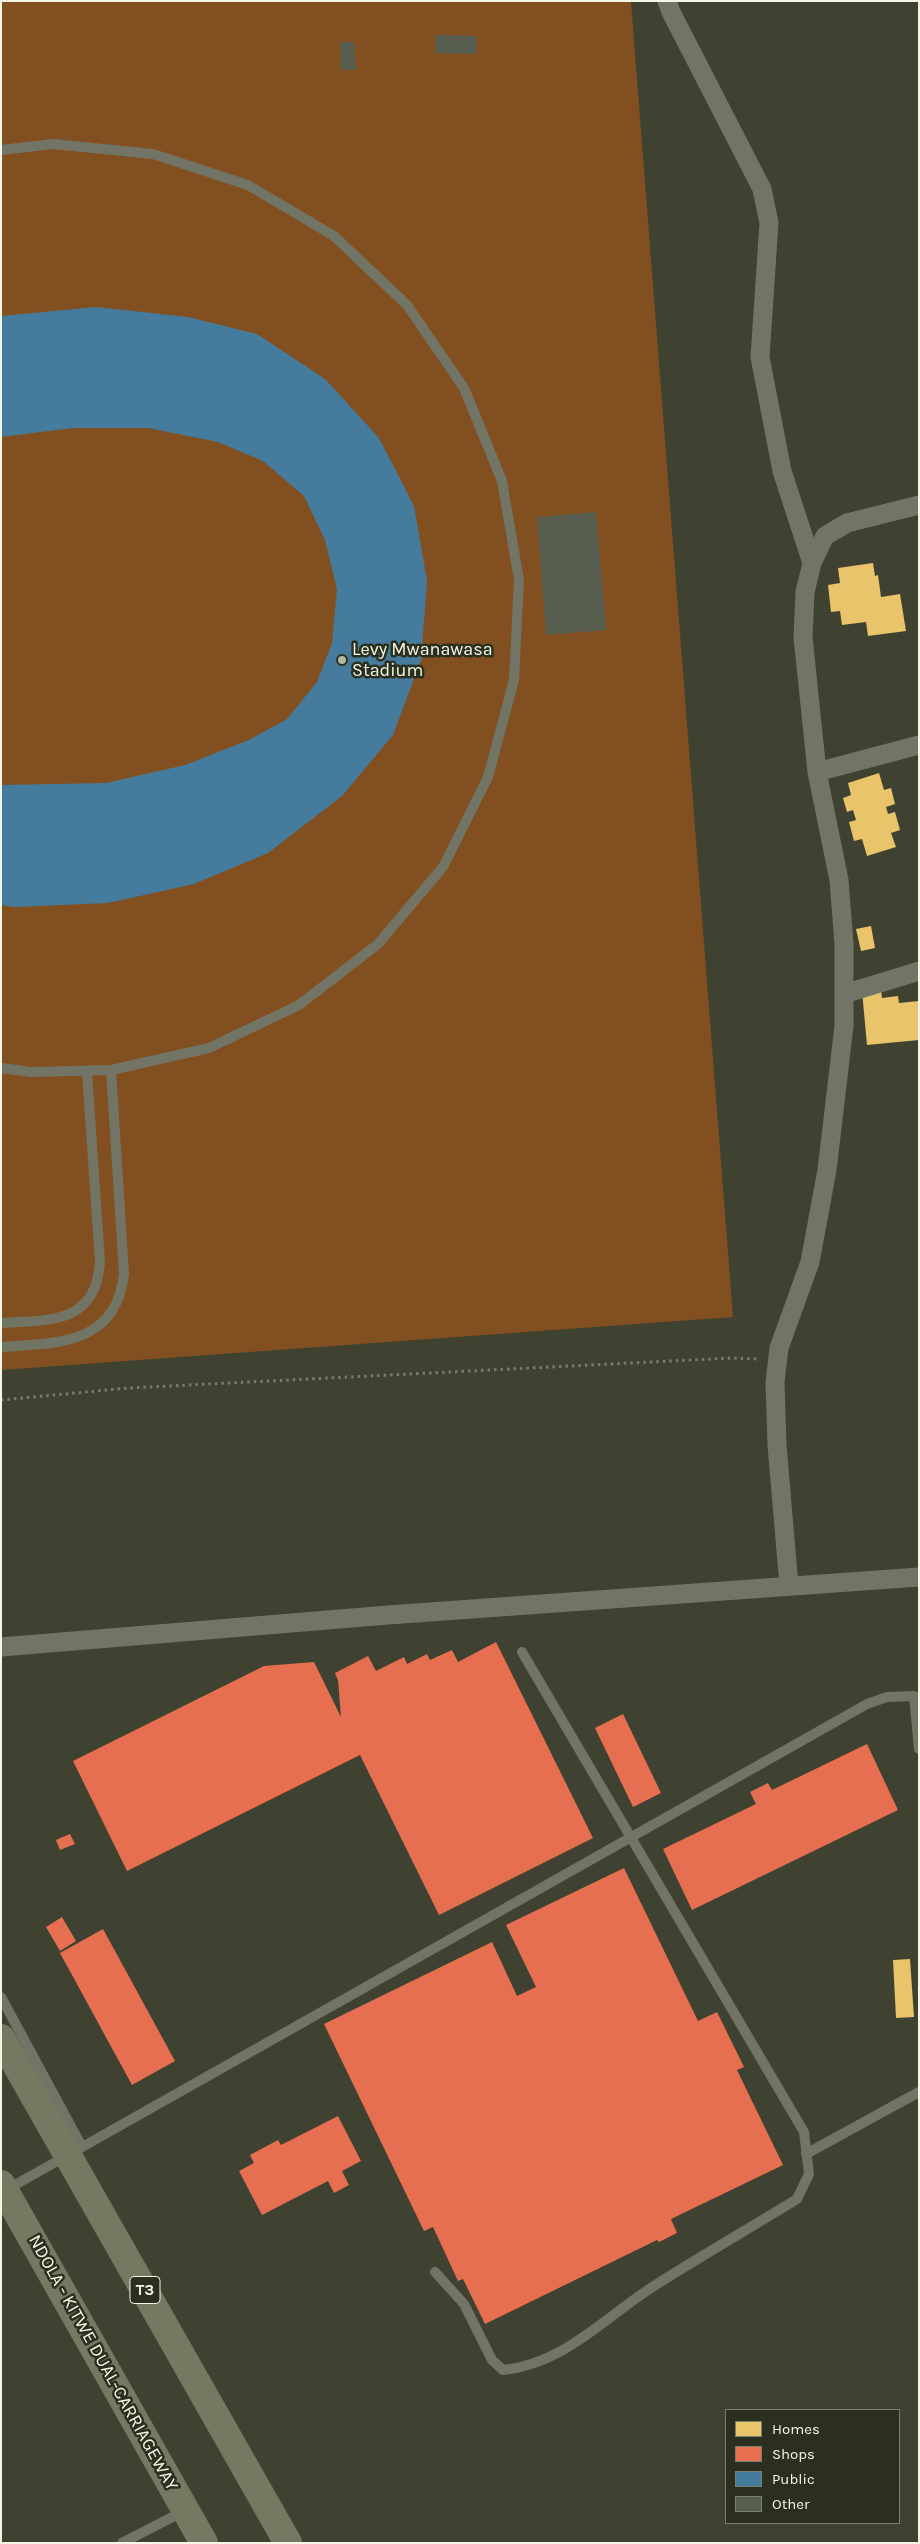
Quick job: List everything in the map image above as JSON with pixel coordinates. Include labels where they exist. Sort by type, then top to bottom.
[{"type":"highway","name":"T3","points":[[1,2038],[75,2151],[288,2543]]},
{"type":"highway","name":"NDOLA - KITWE DUAL-CARRIAGEWAY","points":[[3,2188],[204,2543]]},
{"type":"street","points":[[667,1],[762,189],[769,223],[760,357],[782,471],[812,563]]},
{"type":"street","points":[[789,1586],[775,1417],[778,1360],[782,1339],[812,1253],[827,1170],[844,1026],[844,944],[839,880],[817,772],[803,637],[805,592],[812,563],[824,536],[847,523],[919,505]]},
{"type":"street","points":[[817,772],[919,745]]},
{"type":"street","points":[[844,994],[919,971]]},
{"type":"street","points":[[1,1647],[388,1615],[627,1600],[919,1577]]},
{"type":"lane","points":[[1,150],[53,144],[153,154],[248,185],[334,236],[407,305],[464,388],[502,481],[519,580],[514,680],[488,777],[437,874],[378,944],[299,1005],[209,1048],[111,1070],[31,1072],[1,1068]]},
{"type":"lane","points":[[1,1347],[74,1340],[104,1321],[116,1308],[122,1292],[124,1274],[111,1070]]},
{"type":"lane","points":[[1,1323],[56,1320],[70,1316],[94,1293],[99,1280],[100,1262],[87,1072]]},
{"type":"lane","points":[[435,2272],[464,2304],[492,2360],[503,2370],[522,2368],[561,2353],[653,2286],[797,2198],[809,2174],[804,2132],[522,1652]]},
{"type":"lane","points":[[3,2188],[75,2151],[866,1704],[887,1697],[914,1696],[919,1749]]},
{"type":"lane","points":[[1,1997],[75,2151]]},
{"type":"lane","points":[[806,2154],[919,2092]]},
{"type":"lane","points":[[122,2543],[185,2510]]},
{"type":"path","points":[[1,1400],[128,1388],[731,1358],[778,1360]]},
{"type":"shaded area","name":"Levy Mwanawasa Stadium","points":[[1,1],[631,2],[733,1317],[1,1370]]},
{"type":"building: Homes","points":[[873,563],[875,576],[878,575],[881,597],[900,594],[906,631],[868,636],[866,622],[842,625],[840,611],[831,612],[828,585],[840,583],[838,568]]},
{"type":"building: Homes","points":[[879,773],[884,790],[891,788],[895,804],[886,807],[888,814],[895,812],[900,830],[891,833],[896,847],[867,856],[862,839],[854,841],[849,822],[856,820],[853,810],[847,812],[843,798],[851,795],[848,783]]},
{"type":"building: Homes","points":[[871,926],[875,948],[861,951],[856,929]]},
{"type":"building: Homes","points":[[881,990],[882,998],[898,996],[899,1003],[919,1001],[919,1040],[867,1045],[862,991]]},
{"type":"building: Homes","points":[[910,1959],[914,2017],[896,2018],[893,1960]]},
{"type":"building: Shops","points":[[496,1642],[593,1838],[439,1915],[360,1755],[127,1871],[73,1761],[264,1666],[314,1662],[341,1717],[338,1680],[335,1673],[368,1656],[376,1671],[404,1657],[407,1664],[427,1654],[430,1660],[452,1650],[458,1662]]},
{"type":"building: Shops","points":[[623,1714],[661,1793],[633,1807],[595,1728]]},
{"type":"building: Shops","points":[[867,1744],[898,1810],[692,1910],[663,1849],[756,1804],[750,1792],[768,1783],[772,1790]]},
{"type":"building: Shops","points":[[70,1834],[75,1844],[60,1850],[56,1840]]},
{"type":"building: Shops","points":[[624,1868],[698,2021],[717,2012],[744,2067],[737,2070],[783,2165],[671,2219],[677,2233],[659,2242],[657,2240],[485,2324],[463,2279],[458,2281],[433,2227],[424,2231],[324,2024],[492,1942],[517,1996],[536,1987],[506,1925]]},
{"type":"building: Shops","points":[[62,1917],[76,1941],[60,1951],[46,1927]]},
{"type":"building: Shops","points":[[103,1929],[175,2061],[132,2085],[60,1953]]},
{"type":"building: Shops","points":[[338,2116],[361,2161],[342,2171],[349,2185],[334,2193],[328,2181],[262,2215],[239,2171],[254,2163],[250,2155],[278,2140],[281,2145]]},
{"type":"building: Public","points":[[96,307],[188,317],[257,334],[325,379],[379,438],[414,506],[427,581],[421,660],[393,735],[342,796],[268,853],[194,884],[108,903],[15,907],[1,905],[1,785],[106,783],[185,765],[249,740],[287,719],[317,682],[332,643],[337,589],[325,540],[304,496],[263,461],[218,442],[148,428],[73,428],[1,437],[1,316]]},
{"type":"building: Other","points":[[436,35],[476,36],[476,54],[435,53]]},
{"type":"building: Other","points":[[340,42],[354,42],[356,70],[341,70]]},
{"type":"building: Other","points":[[596,512],[606,630],[546,635],[537,517]]},
{"type":"place","name":"Levy Mwanawasa Stadium","points":[[342,660]]}]
